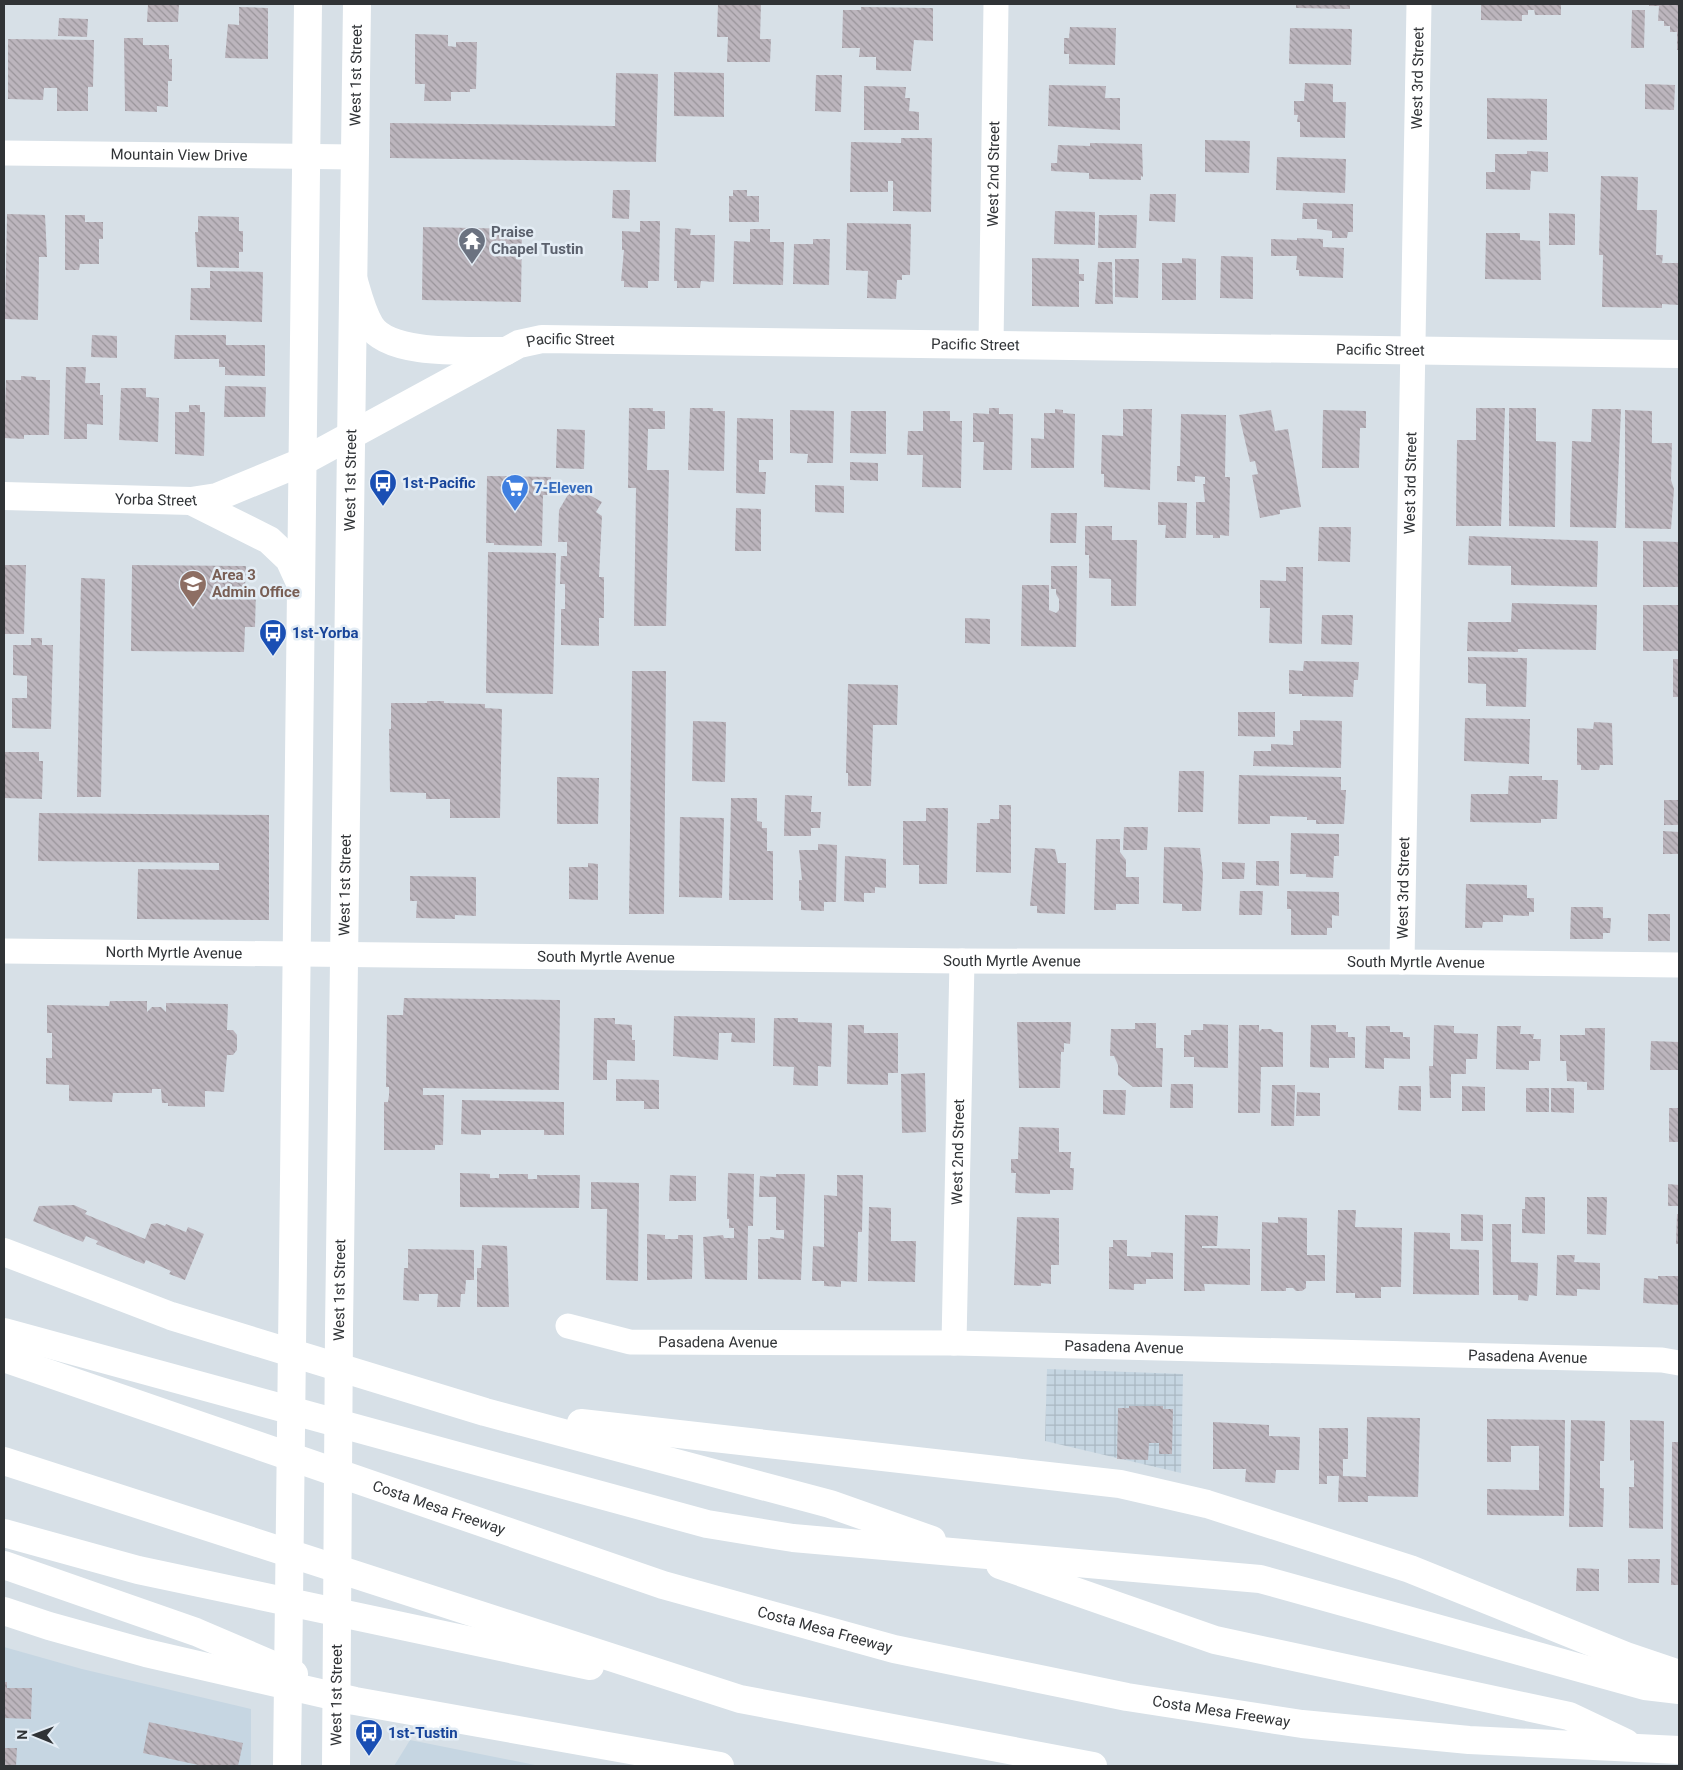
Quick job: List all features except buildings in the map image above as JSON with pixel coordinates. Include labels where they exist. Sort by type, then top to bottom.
[{"type":"main road","points":[[287,1766],[308,4]]},
{"type":"main road","name":"West 1st Street","points":[[336,1766],[344,954],[357,4]]},
{"type":"main road","points":[[353,278],[370,326],[387,339],[399,344],[429,349],[507,351]]},
{"type":"main road","name":"Pacific Street","points":[[302,462],[519,344],[542,339],[1679,354]]},
{"type":"main road","name":"Yorba Street","points":[[4,496],[191,501],[218,497],[302,462]]},
{"type":"main road","points":[[191,501],[269,540],[290,559],[301,584]]},
{"type":"main road","points":[[4,1252],[171,1316],[485,1412],[830,1504],[1215,1640],[1569,1716],[1638,1749]]},
{"type":"main road","points":[[4,1332],[708,1524],[793,1538],[1260,1578],[1645,1686],[1679,1690]]},
{"type":"main road","name":"Costa Mesa Freeway","points":[[4,1358],[663,1585],[894,1649],[1127,1697],[1302,1724],[1469,1740],[1679,1750]]},
{"type":"main road","points":[[485,1412],[1120,1484],[1207,1504],[1410,1569],[1626,1656],[1679,1674]]},
{"type":"main road","points":[[4,1461],[740,1699]]},
{"type":"main road","points":[[4,1533],[138,1570],[740,1699],[1093,1766]]},
{"type":"main road","points":[[4,1565],[196,1632],[355,1701]]},
{"type":"main road","points":[[4,1611],[49,1626],[146,1653],[355,1701],[720,1766]]},
{"type":"street","name":"West 2nd Street","points":[[991,344],[996,4]]},
{"type":"street","name":"West 3rd Street","points":[[1402,962],[1419,4]]},
{"type":"street","name":"Mountain View Drive","points":[[4,153],[355,157]]},
{"type":"street","name":"North Myrtle Avenue","points":[[4,951],[344,954]]},
{"type":"street","name":"South Myrtle Avenue","points":[[344,954],[962,961],[1679,965]]},
{"type":"street","name":"West 2nd Street","points":[[954,1343],[962,961]]},
{"type":"street","name":"Pasadena Avenue","points":[[568,1326],[630,1342],[954,1343],[1662,1360],[1679,1363]]},
{"type":"shaded area","points":[[1047,1369],[1183,1374],[1181,1473],[1045,1441]]},
{"type":"shaded area","points":[[4,1647],[82,1669],[251,1709],[251,1766],[4,1766]]},
{"type":"shaded area","points":[[410,1740],[540,1766],[394,1766]]},
{"type":"place","name":"Praise Chapel Tustin","points":[[472,265]]},
{"type":"place","name":"1st-Pacific","points":[[383,507]]},
{"type":"place","name":"7-Eleven","points":[[515,512]]},
{"type":"place","name":"Area 3 Admin Office","points":[[193,608]]},
{"type":"place","name":"1st-Yorba","points":[[273,657]]},
{"type":"place","name":"1st-Tustin","points":[[369,1757]]}]
